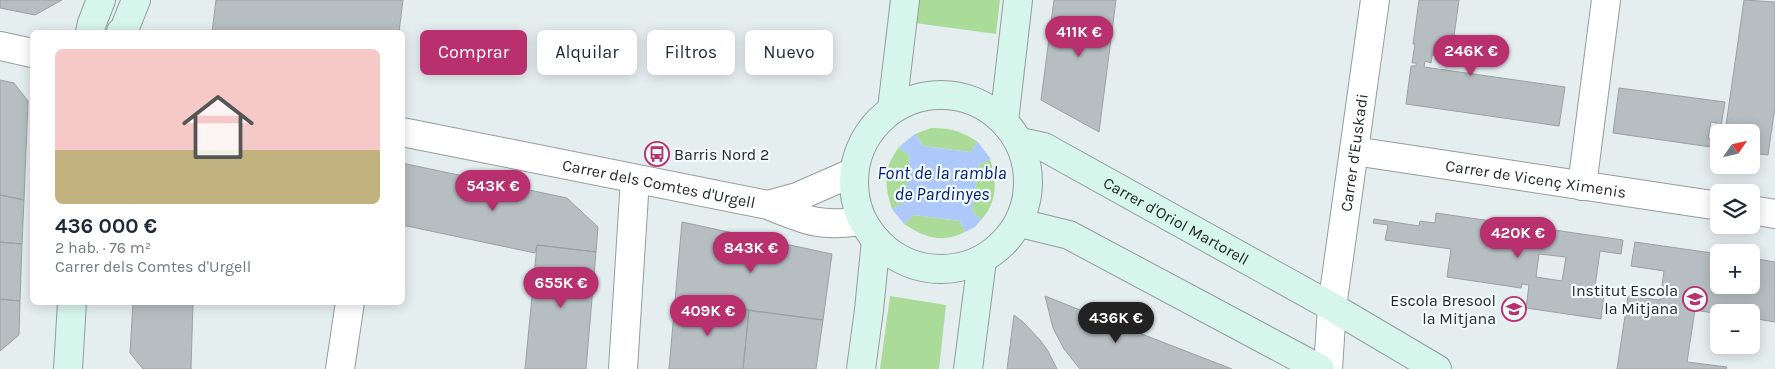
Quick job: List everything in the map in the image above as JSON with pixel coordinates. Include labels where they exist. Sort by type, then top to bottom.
[{"type":"street","points":[[90,30],[101,0]]},
{"type":"street","points":[[124,30],[136,0]]},
{"type":"street","points":[[892,109],[905,0]]},
{"type":"street","points":[[1012,131],[1018,0]]},
{"type":"street","name":"Carrer d'Euskadi","points":[[1332,307],[1375,0]]},
{"type":"street","points":[[1582,186],[1606,0]]},
{"type":"street","points":[[0,46],[30,53]]},
{"type":"street","points":[[861,369],[869,310],[869,230],[855,197],[854,172],[860,148],[873,126],[892,109],[914,98],[938,94],[962,96],[985,106],[1012,131],[1028,168],[1028,196],[1020,223],[1004,244],[982,260],[954,269],[925,268],[898,258],[869,230]]},
{"type":"street","name":"Carrer d'Oriol Martorell","points":[[1012,131],[1332,307],[1437,369]]},
{"type":"street","name":"Carrer dels Comtes d'Urgell","points":[[405,133],[768,205],[805,220],[823,224],[841,224],[869,230]]},
{"type":"street","name":"Carrer de Vicenç Ximenis","points":[[1354,151],[1710,205]]},
{"type":"street","name":"Carrer dels Comtes d'Urgell","points":[[768,205],[797,197],[854,172]]},
{"type":"street","points":[[623,369],[635,179]]},
{"type":"street","points":[[1760,212],[1775,214]]},
{"type":"street","points":[[1020,223],[1069,235],[1320,369]]},
{"type":"street","points":[[968,369],[982,260]]},
{"type":"street","points":[[68,369],[72,305]]},
{"type":"street","points":[[340,369],[350,305]]},
{"type":"street","points":[[1328,369],[1332,307]]},
{"type":"green space","points":[[918,0],[1000,0],[996,34],[915,23]]},
{"type":"green space","points":[[931,128],[956,131],[978,142],[970,152],[923,146],[915,134]]},
{"type":"green space","points":[[899,147],[910,156],[905,203],[892,209],[887,192],[886,177],[890,162]]},
{"type":"green space","points":[[990,159],[995,183],[993,199],[987,213],[981,220],[972,211],[979,165]]},
{"type":"green space","points":[[914,215],[960,221],[965,232],[949,238],[926,235],[904,224]]},
{"type":"green space","points":[[890,296],[946,305],[939,369],[880,369]]},
{"type":"water","name":"Font de la rambla de Pardinyes","points":[[915,134],[923,146],[970,152],[978,142],[990,158],[979,165],[972,211],[981,220],[975,227],[965,232],[960,221],[914,215],[904,224],[892,209],[905,202],[910,156],[899,147]]},
{"type":"building","points":[[0,0],[62,0],[35,15],[0,8]]},
{"type":"building","points":[[216,0],[403,0],[399,30],[212,30]]},
{"type":"building","points":[[1054,0],[1116,0],[1099,132],[1041,100]]},
{"type":"building","points":[[1419,0],[1459,0],[1451,58],[1432,55],[1431,63],[1425,61],[1424,67],[1565,87],[1559,126],[1406,104],[1411,66],[1416,66],[1416,63],[1412,63]]},
{"type":"building","points":[[1744,0],[1775,2],[1775,107],[1768,155],[1760,154],[1760,124],[1726,124]]},
{"type":"building","points":[[0,80],[14,83],[28,101],[24,200],[0,195]]},
{"type":"building","points":[[1619,88],[1725,102],[1721,124],[1711,122],[1710,124],[1708,138],[1710,138],[1710,147],[1613,133]]},
{"type":"building","points":[[405,164],[567,198],[598,227],[596,252],[537,245],[535,253],[405,226]]},
{"type":"building","points":[[0,195],[24,200],[22,244],[0,242]]},
{"type":"building","points":[[1436,213],[1623,240],[1621,254],[1600,251],[1594,294],[1604,295],[1601,319],[1526,308],[1529,285],[1522,284],[1521,288],[1447,277],[1451,249],[1385,240],[1388,225],[1373,223],[1374,219],[1419,226],[1420,221],[1435,223]],"holes":[[[1539,254],[1566,257],[1562,281],[1536,277]]]},
{"type":"building","points":[[682,222],[832,254],[823,320],[675,301]]},
{"type":"building","points":[[0,242],[22,244],[20,301],[0,299]]},
{"type":"building","points":[[1635,242],[1710,253],[1710,294],[1760,294],[1760,260],[1775,262],[1775,322],[1760,320],[1760,304],[1710,304],[1710,312],[1695,310],[1687,362],[1727,367],[1726,369],[1617,369],[1628,296],[1660,300],[1664,271],[1631,266]]},
{"type":"building","points":[[537,245],[596,252],[586,369],[525,369]]},
{"type":"building","points":[[1045,296],[1232,369],[1080,369],[1064,349],[1053,328]]},
{"type":"building","points":[[0,299],[20,301],[19,335],[0,351]]},
{"type":"building","points":[[675,301],[749,310],[743,369],[669,369]]},
{"type":"building","points":[[133,305],[193,305],[191,369],[143,369],[130,353]]},
{"type":"building","points":[[749,310],[823,320],[816,369],[743,369]]},
{"type":"building","points":[[1014,315],[1040,340],[1057,369],[1007,369]]},
{"type":"place","name":"Barris Nord 2","points":[[657,154]]},
{"type":"place","name":"Institut Escola la Mitjana","points":[[1695,299]]},
{"type":"place","name":"Escola Bresool la Mitjana","points":[[1514,309]]}]
